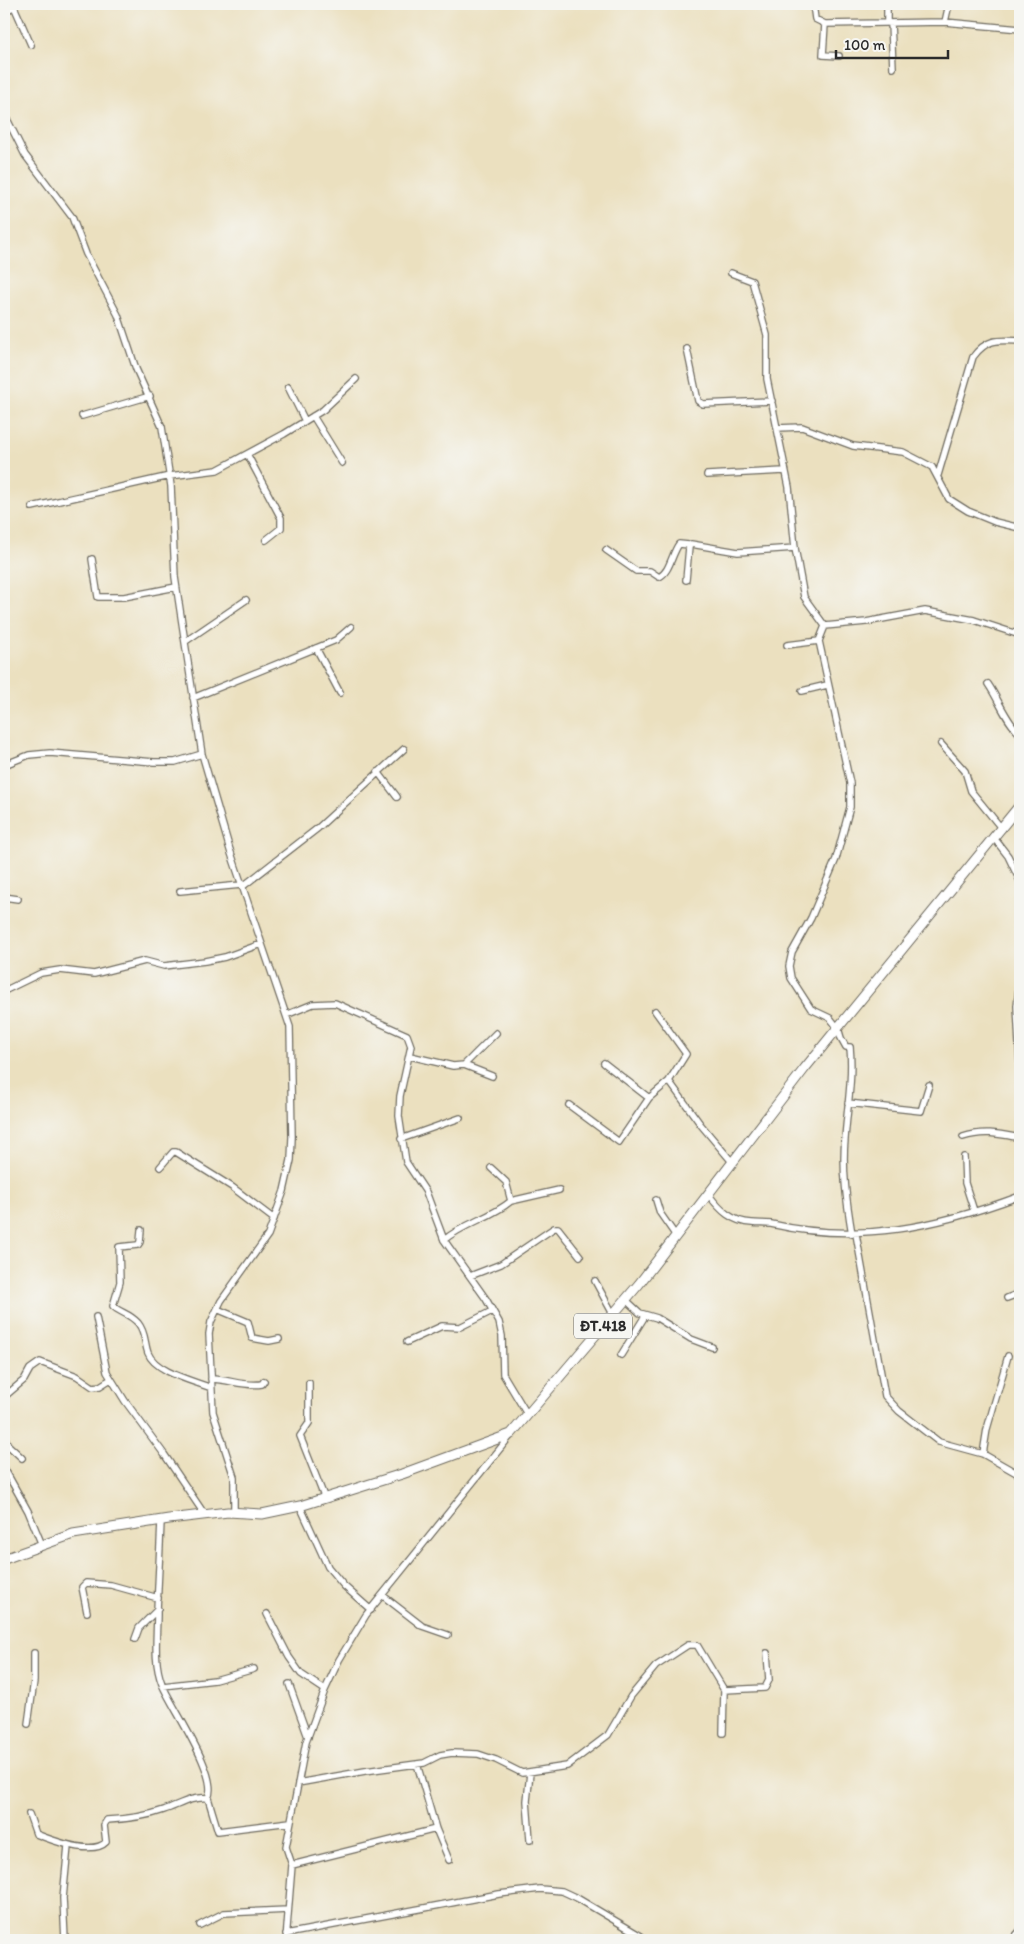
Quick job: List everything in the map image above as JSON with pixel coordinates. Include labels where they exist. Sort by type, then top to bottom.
[{"type":"main road","name":"ĐT.418","points":[[511,1434],[626,1300],[838,1028],[1020,805]]},
{"type":"main road","points":[[4,1559],[73,1534],[205,1514],[234,1512],[262,1514],[300,1506],[402,1474],[511,1434]]},
{"type":"street","points":[[813,4],[815,19],[825,24],[946,22],[1020,29]]},
{"type":"street","points":[[887,4],[893,68]]},
{"type":"street","points":[[946,22],[949,4]]},
{"type":"street","points":[[4,13],[13,5],[31,45]]},
{"type":"street","points":[[825,24],[823,55],[839,56]]},
{"type":"street","points":[[4,113],[26,155],[72,217],[86,254],[118,315],[136,369],[150,396],[165,436],[170,476],[176,587],[186,641],[202,754],[242,886],[290,1027],[292,1064],[291,1160],[284,1191],[274,1219],[260,1248],[227,1291],[217,1309],[209,1334],[211,1388],[216,1425],[234,1477],[234,1512]]},
{"type":"street","points":[[730,273],[752,281],[768,334],[767,379],[784,471],[789,487],[794,548],[804,597],[825,626]]},
{"type":"street","points":[[938,475],[973,357],[980,347],[988,342],[1020,341]]},
{"type":"street","points":[[687,349],[698,401],[703,404],[772,401]]},
{"type":"street","points":[[32,507],[170,476],[217,470],[313,416],[356,379]]},
{"type":"street","points":[[288,387],[305,421]]},
{"type":"street","points":[[82,416],[150,396]]},
{"type":"street","points":[[313,416],[342,463]]},
{"type":"street","points":[[777,428],[802,427],[853,446],[903,452],[924,462],[938,475],[949,499],[955,503],[996,522],[1020,528]]},
{"type":"street","points":[[247,454],[281,518],[281,528],[266,540]]},
{"type":"street","points":[[707,475],[784,471]]},
{"type":"street","points":[[606,550],[636,571],[650,571],[659,577],[668,567],[679,544],[695,544],[738,552],[794,548]]},
{"type":"street","points":[[686,580],[689,545]]},
{"type":"street","points":[[92,559],[98,597],[124,597],[176,587]]},
{"type":"street","points":[[186,641],[246,600]]},
{"type":"street","points":[[825,626],[866,622],[925,612],[974,620],[1020,636]]},
{"type":"street","points":[[825,626],[819,641],[827,685],[832,698],[850,784],[850,807],[836,860],[811,918],[792,952],[789,966],[791,978],[811,1009],[830,1018],[838,1028],[846,1047],[850,1047],[845,1141],[846,1187],[885,1396],[899,1411],[939,1442],[983,1454],[1020,1475]]},
{"type":"street","points":[[193,698],[336,640],[351,627]]},
{"type":"street","points":[[787,644],[819,641]]},
{"type":"street","points":[[316,648],[340,693]]},
{"type":"street","points":[[988,684],[1014,728],[1020,734]]},
{"type":"street","points":[[802,692],[827,685]]},
{"type":"street","points":[[941,744],[964,771],[971,791],[1002,829]]},
{"type":"street","points":[[180,891],[242,886],[318,828],[404,749]]},
{"type":"street","points":[[4,765],[29,755],[50,753],[154,762],[175,762],[202,754]]},
{"type":"street","points":[[378,772],[397,797]]},
{"type":"street","points":[[994,838],[1008,856],[1020,881]]},
{"type":"street","points":[[4,897],[18,899]]},
{"type":"street","points":[[4,991],[41,973],[60,970],[94,974],[144,961],[164,966],[205,961],[225,957],[261,944]]},
{"type":"street","points":[[1020,978],[1017,1006],[1020,1064]]},
{"type":"street","points":[[286,1015],[323,1002],[341,1005],[408,1035],[411,1046],[410,1056],[400,1104],[401,1139],[406,1162],[426,1192],[444,1240],[470,1276],[499,1322],[502,1336],[503,1374],[527,1414]]},
{"type":"street","points":[[568,1105],[619,1142],[649,1098],[669,1081],[686,1054],[655,1011]]},
{"type":"street","points":[[464,1065],[496,1034]]},
{"type":"street","points":[[410,1056],[453,1066],[464,1065],[492,1076]]},
{"type":"street","points":[[604,1064],[649,1098]]},
{"type":"street","points":[[669,1081],[701,1125],[733,1163]]},
{"type":"street","points":[[848,1102],[921,1111],[929,1085]]},
{"type":"street","points":[[401,1139],[460,1118]]},
{"type":"street","points":[[963,1136],[976,1132],[992,1132],[1020,1138]]},
{"type":"street","points":[[160,1166],[173,1152],[176,1152],[232,1187],[274,1219]]},
{"type":"street","points":[[964,1157],[965,1184],[974,1212]]},
{"type":"street","points":[[491,1168],[506,1182],[511,1201]]},
{"type":"street","points":[[444,1240],[467,1224],[505,1206],[511,1201],[559,1190]]},
{"type":"street","points":[[709,1195],[721,1211],[738,1220],[815,1233],[854,1234],[909,1227],[974,1212],[1020,1196]]},
{"type":"street","points":[[656,1200],[660,1213],[676,1236]]},
{"type":"street","points":[[470,1276],[501,1264],[554,1228],[558,1228],[580,1256]]},
{"type":"street","points":[[141,1230],[138,1245],[119,1247],[120,1282],[113,1306],[116,1310],[128,1313],[139,1324],[146,1336],[148,1353],[155,1364],[211,1388]]},
{"type":"street","points":[[595,1281],[614,1314]]},
{"type":"street","points":[[1007,1298],[1020,1293]]},
{"type":"street","points":[[626,1300],[645,1316],[657,1318],[691,1339],[712,1347]]},
{"type":"street","points":[[217,1309],[248,1322],[252,1338],[269,1341],[279,1339]]},
{"type":"street","points":[[406,1342],[442,1326],[460,1327],[492,1311]]},
{"type":"street","points":[[621,1355],[645,1316]]},
{"type":"street","points":[[96,1317],[101,1336],[104,1362],[111,1379],[205,1514]]},
{"type":"street","points":[[983,1454],[987,1429],[1008,1356]]},
{"type":"street","points":[[4,1396],[24,1380],[30,1369],[40,1362],[78,1376],[93,1387],[100,1386],[111,1379]]},
{"type":"street","points":[[211,1379],[225,1379],[252,1386],[262,1384],[264,1381]]},
{"type":"street","points":[[309,1383],[309,1423],[300,1436],[325,1499]]},
{"type":"street","points":[[511,1434],[371,1610],[340,1660],[325,1690],[308,1737],[286,1847],[292,1865],[286,1937],[500,1894],[540,1889],[562,1891],[577,1898],[641,1936],[644,1940]]},
{"type":"street","points":[[4,1436],[8,1445],[22,1458]]},
{"type":"street","points":[[4,1468],[28,1511],[42,1545]]},
{"type":"street","points":[[300,1506],[328,1567],[344,1586],[371,1610]]},
{"type":"street","points":[[161,1520],[157,1663],[163,1686],[205,1764],[211,1782],[208,1798],[218,1831],[290,1822]]},
{"type":"street","points":[[87,1612],[82,1587],[86,1584],[111,1585],[158,1598]]},
{"type":"street","points":[[382,1595],[422,1626],[448,1636]]},
{"type":"street","points":[[135,1639],[143,1623],[158,1609]]},
{"type":"street","points":[[267,1614],[280,1641],[301,1674],[325,1690]]},
{"type":"street","points":[[298,1783],[417,1764],[440,1755],[478,1754],[496,1760],[522,1773],[567,1766],[608,1735],[631,1696],[656,1666],[688,1645],[697,1645],[724,1690],[723,1733]]},
{"type":"street","points":[[28,1724],[34,1681],[34,1653]]},
{"type":"street","points":[[724,1690],[766,1688],[769,1680],[767,1653]]},
{"type":"street","points":[[163,1686],[215,1680],[254,1669]]},
{"type":"street","points":[[289,1684],[308,1737]]},
{"type":"street","points":[[417,1764],[436,1829],[449,1860]]},
{"type":"street","points":[[530,1773],[527,1801],[530,1840]]},
{"type":"street","points":[[29,1814],[36,1834],[68,1846],[104,1845],[106,1842],[104,1825],[107,1820],[131,1819],[163,1811],[194,1798],[208,1798]]},
{"type":"street","points":[[292,1865],[436,1829]]},
{"type":"street","points":[[65,1940],[63,1898],[68,1846]]},
{"type":"street","points":[[200,1925],[224,1913],[288,1910]]},
{"type":"street","points":[[1012,1940],[1020,1931]]}]
